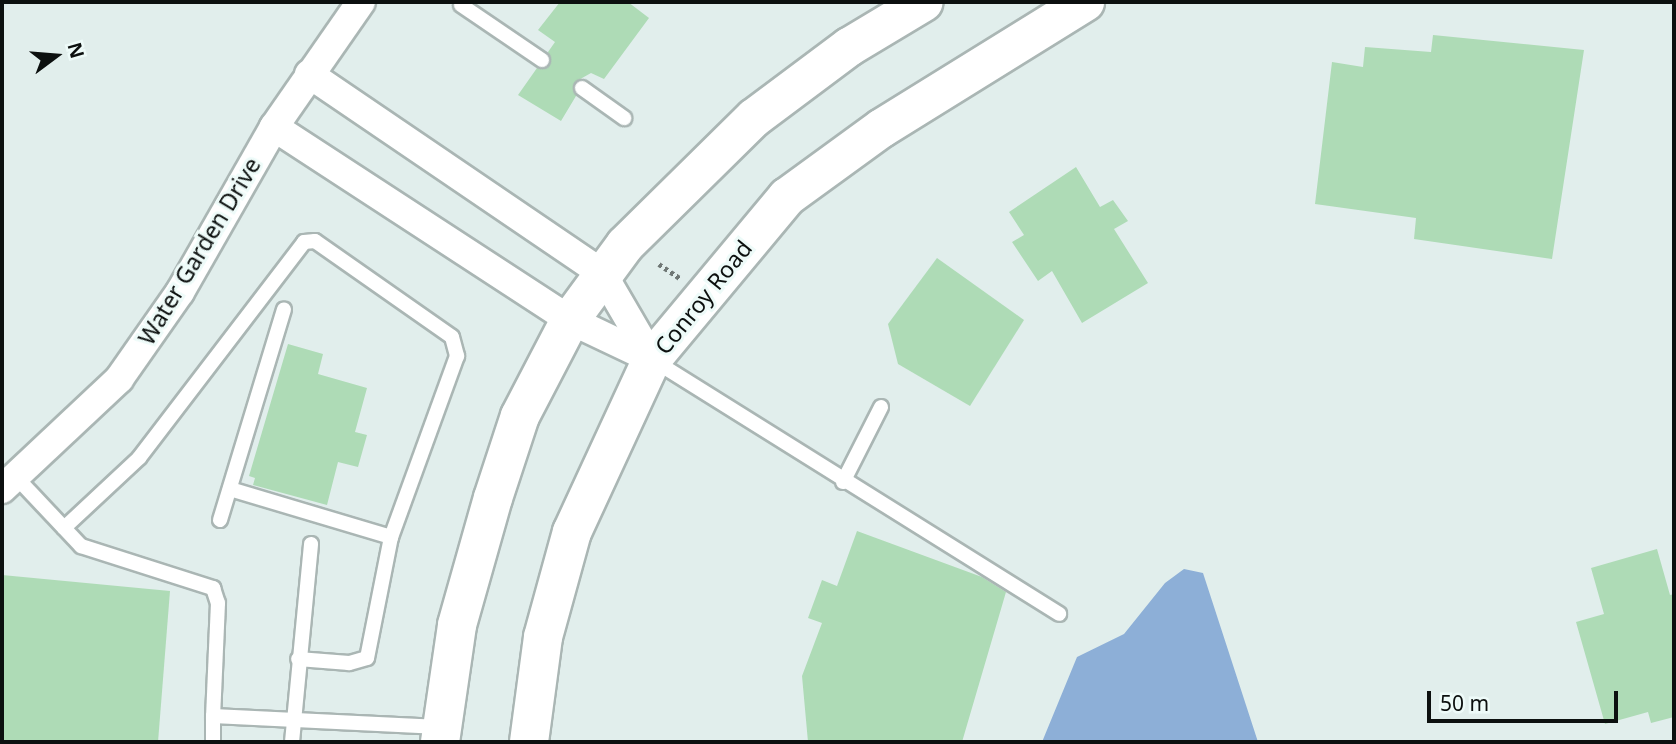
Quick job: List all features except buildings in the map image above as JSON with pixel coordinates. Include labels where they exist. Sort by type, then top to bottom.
[{"type":"main road","points":[[441,735],[457,625],[493,498],[520,416],[570,320],[602,273],[754,118],[849,47],[923,2]]},
{"type":"main road","name":"Conroy Road","points":[[529,742],[543,637],[572,532],[652,359],[787,197],[882,128],[1085,2]]},
{"type":"street","name":"Water Garden Drive","points":[[9,483],[119,379],[180,292],[274,127],[361,2]]},
{"type":"street","points":[[309,74],[602,273],[652,359]]},
{"type":"street","points":[[274,127],[570,320],[652,359]]},
{"type":"lane","points":[[461,5],[542,60]]},
{"type":"lane","points":[[582,88],[624,118]]},
{"type":"lane","points":[[64,528],[139,458],[304,242],[315,242],[457,345],[391,537],[367,658],[349,663],[298,659]]},
{"type":"lane","points":[[220,520],[284,309]]},
{"type":"lane","points":[[652,359],[843,482],[1059,614]]},
{"type":"lane","points":[[843,482],[881,407]]},
{"type":"lane","points":[[9,483],[64,528],[81,546],[213,588],[218,603],[213,742]]},
{"type":"lane","points":[[230,489],[391,537]]},
{"type":"lane","points":[[292,742],[311,544]]},
{"type":"lane","points":[[213,716],[293,720],[441,735]]},
{"type":"path","points":[[659,264],[691,286]]},
{"type":"water","points":[[1184,569],[1203,573],[1258,742],[1042,742],[1077,657],[1124,634],[1165,583]]}]
